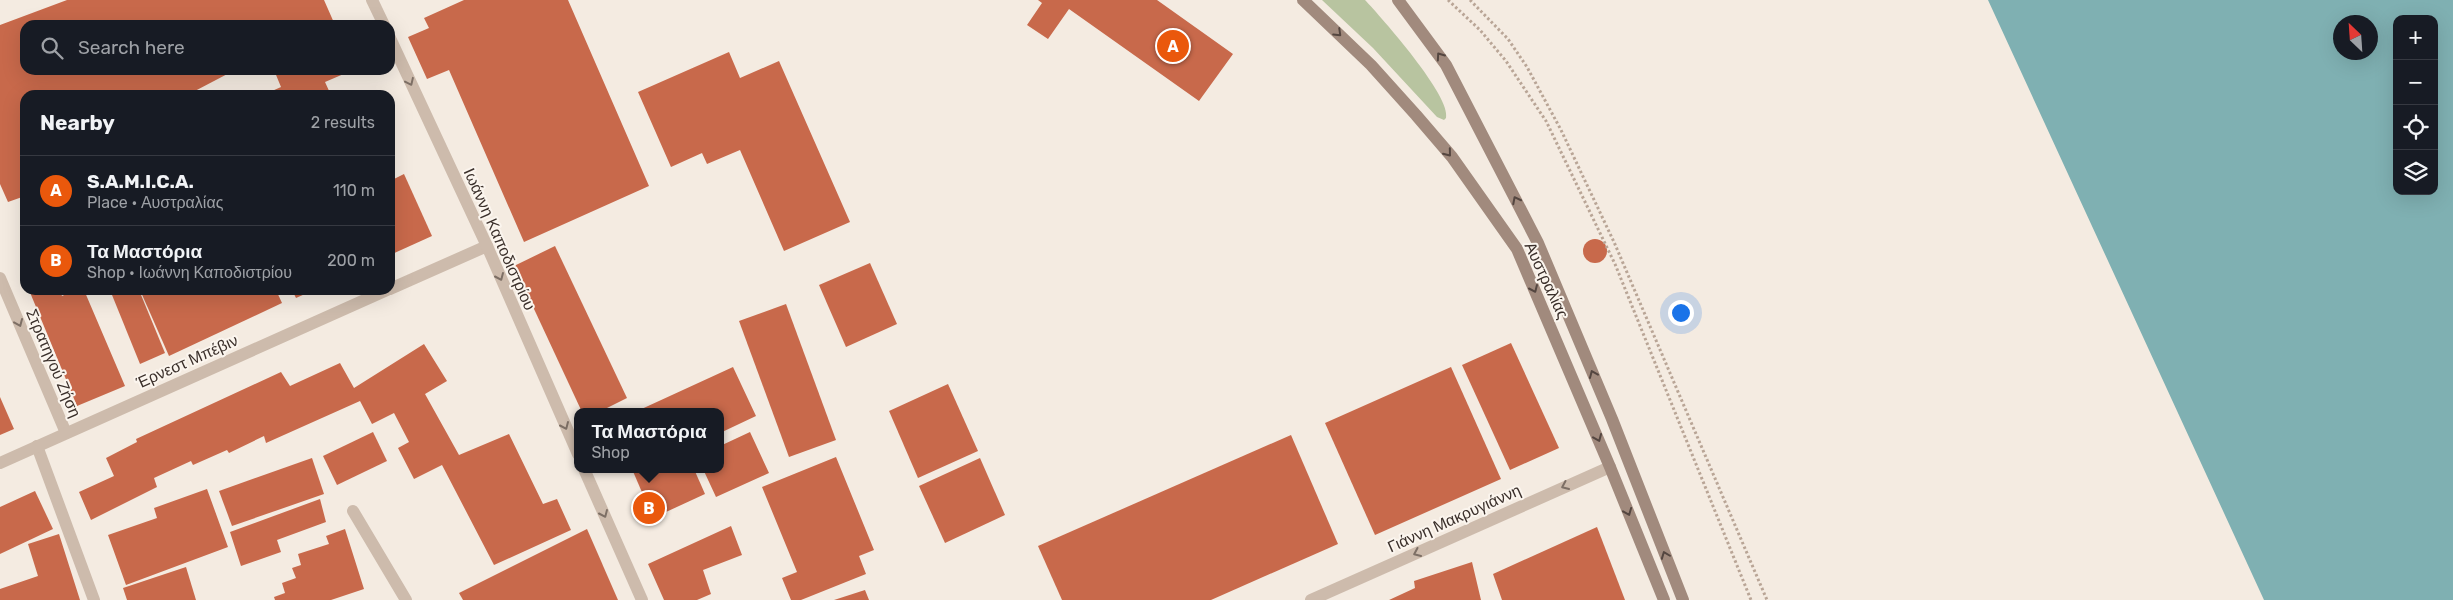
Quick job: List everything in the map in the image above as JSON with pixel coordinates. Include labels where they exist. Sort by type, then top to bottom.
[{"type":"main road","name":"Αυστραλίας","points":[[1303,0],[1371,65],[1452,157],[1516,249],[1610,467],[1664,600]]},
{"type":"main road","name":"Αυστραλίας","points":[[1398,0],[1446,66],[1538,243],[1612,419],[1683,600]]},
{"type":"street","points":[[372,0],[382,20]]},
{"type":"street","name":"Ιωάννη Καποδιστρίου","points":[[395,49],[486,246],[574,445]]},
{"type":"street","name":"Έρνεστ Μπέβιν","points":[[395,286],[486,246]]},
{"type":"street","name":"Στρατηγού Ζήση","points":[[0,278],[66,433]]},
{"type":"street","name":"Έρνεστ Μπέβιν","points":[[0,463],[375,295]]},
{"type":"street","points":[[37,446],[94,600]]},
{"type":"street","name":"Γιάννη Μακρυγιάννη","points":[[1311,600],[1610,467]]},
{"type":"street","points":[[586,473],[642,600]]},
{"type":"street","points":[[353,511],[406,600]]},
{"type":"path","points":[[1448,0],[1480,30],[1506,61],[1546,121],[1615,264],[1751,600]]},
{"type":"path","points":[[1470,0],[1502,32],[1527,67],[1562,130],[1626,268],[1767,600]]},
{"type":"green space","points":[[1322,0],[1365,0],[1399,39],[1427,76],[1445,108],[1446,118],[1444,120],[1437,117],[1373,48]]},
{"type":"water","points":[[1988,0],[2453,0],[2453,600],[2264,600]]},
{"type":"building","points":[[67,0],[324,0],[333,20],[20,20],[20,75],[225,75],[197,90],[20,90],[20,198],[8,202],[0,184],[0,25]]},
{"type":"building","points":[[464,0],[568,0],[649,186],[524,242],[449,70],[427,79],[408,37],[429,28],[424,18]]},
{"type":"building","points":[[1038,0],[1157,0],[1233,54],[1199,101],[1069,9],[1048,39],[1027,25],[1042,3]]},
{"type":"building","points":[[729,52],[740,78],[779,61],[850,222],[784,251],[740,150],[707,164],[702,153],[671,167],[638,92]]},
{"type":"building","points":[[276,75],[341,75],[325,82],[329,90],[274,90],[281,87]]},
{"type":"building","points":[[404,174],[432,236],[395,253],[395,178]]},
{"type":"building","points":[[1595,239],[1604,242],[1607,251],[1604,260],[1595,263],[1586,260],[1583,251],[1586,242]]},
{"type":"building","points":[[555,246],[627,398],[607,408],[580,408],[514,266]]},
{"type":"building","points":[[870,263],[897,324],[846,347],[819,285]]},
{"type":"building","points":[[31,295],[86,295],[125,386],[77,406]]},
{"type":"building","points":[[112,295],[141,295],[165,353],[140,364]]},
{"type":"building","points":[[142,295],[278,295],[282,303],[169,356]]},
{"type":"building","points":[[786,304],[836,440],[789,457],[739,321]]},
{"type":"building","points":[[1511,343],[1559,448],[1510,470],[1462,365]]},
{"type":"building","points":[[424,344],[447,381],[425,394],[459,455],[509,434],[543,504],[557,499],[571,530],[494,565],[442,465],[414,479],[398,448],[409,442],[394,413],[372,424],[360,401],[266,443],[264,436],[229,453],[227,450],[193,465],[191,461],[154,478],[157,487],[91,520],[79,492],[114,476],[106,458],[137,442],[136,439],[281,372],[290,386],[340,363],[354,388]]},
{"type":"building","points":[[733,367],[756,416],[724,431],[724,408],[644,408]]},
{"type":"building","points":[[1451,367],[1501,479],[1375,535],[1325,423]]},
{"type":"building","points":[[948,384],[978,451],[918,478],[889,411]]},
{"type":"building","points":[[0,397],[14,429],[0,435]]},
{"type":"building","points":[[373,432],[387,461],[337,485],[323,456]]},
{"type":"building","points":[[750,432],[769,473],[716,497],[705,473],[724,473],[724,444]]},
{"type":"building","points":[[1291,435],[1338,544],[1211,600],[1062,600],[1038,546]]},
{"type":"building","points":[[836,457],[874,550],[859,556],[866,574],[801,600],[791,600],[782,578],[797,572],[762,487]]},
{"type":"building","points":[[312,458],[324,494],[232,526],[219,491]]},
{"type":"building","points":[[980,458],[1005,515],[945,543],[919,486]]},
{"type":"building","points":[[634,473],[696,473],[705,494],[653,518]]},
{"type":"building","points":[[207,489],[228,547],[126,585],[108,535],[157,518],[154,508]]},
{"type":"building","points":[[35,491],[53,529],[0,554],[0,507]]},
{"type":"building","points":[[320,499],[326,522],[277,540],[281,552],[241,566],[230,532]]},
{"type":"building","points":[[731,526],[742,555],[703,570],[711,594],[697,600],[664,600],[648,564]]},
{"type":"building","points":[[1597,527],[1625,600],[1502,600],[1493,574]]},
{"type":"building","points":[[345,529],[364,589],[331,600],[275,600],[274,597],[285,593],[282,583],[296,578],[292,568],[301,565],[298,554],[329,544],[326,536]]},
{"type":"building","points":[[587,529],[618,600],[463,600],[459,593]]},
{"type":"building","points":[[59,534],[80,600],[0,600],[0,589],[38,576],[28,544]]},
{"type":"building","points":[[1472,562],[1481,600],[1389,600],[1415,588],[1414,581]]},
{"type":"building","points":[[186,567],[196,600],[127,600],[123,588]]},
{"type":"building","points":[[865,590],[869,600],[834,600]]},
{"type":"place","name":"S.A.M.I.C.A.","points":[[1173,46]]},
{"type":"place","name":"Τα Μαστόρια","points":[[649,508]]}]
